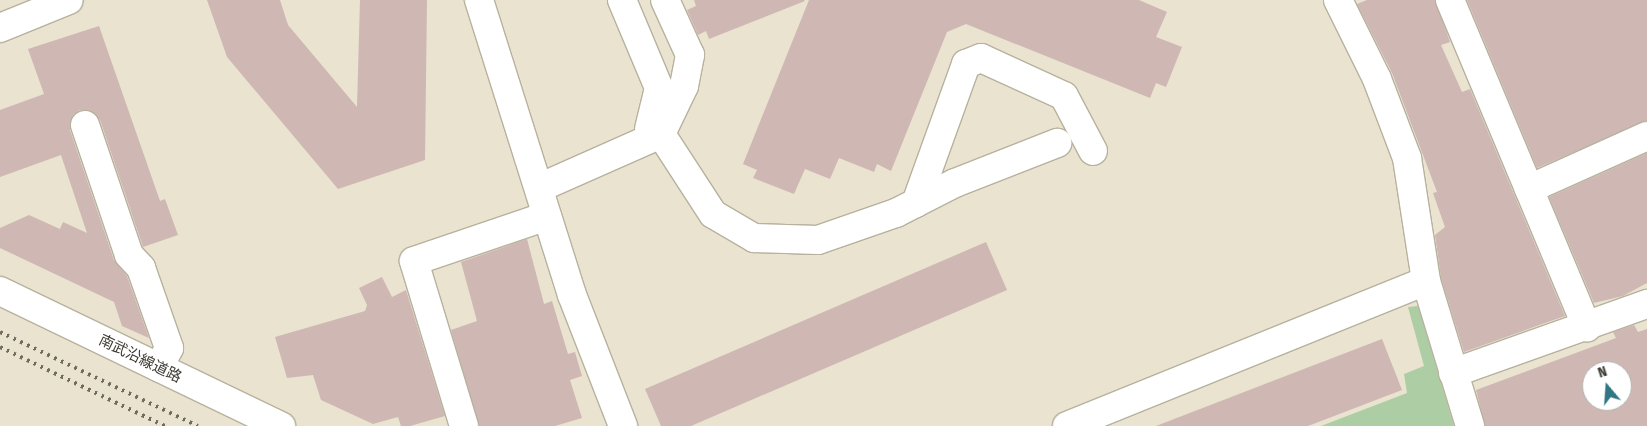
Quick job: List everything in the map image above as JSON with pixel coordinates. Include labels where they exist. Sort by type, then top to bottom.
[{"type":"street","points":[[479,0],[547,216],[623,426]]},
{"type":"street","points":[[622,0],[659,88],[656,114],[650,139]]},
{"type":"street","points":[[539,188],[650,139],[684,86],[690,56],[665,0]]},
{"type":"street","points":[[1338,0],[1377,79],[1407,158],[1426,281],[1470,426]]},
{"type":"street","points":[[1450,0],[1587,328]]},
{"type":"street","points":[[2,20],[60,2]]},
{"type":"street","points":[[916,203],[966,64],[980,58],[1064,96],[1093,151]]},
{"type":"street","points":[[85,125],[129,255],[141,268],[168,348],[159,368]]},
{"type":"street","points":[[1529,189],[1647,136]]},
{"type":"street","points":[[650,139],[713,214],[754,238],[818,240],[916,203],[1057,143]]},
{"type":"street","points":[[464,426],[414,261],[547,216]]},
{"type":"street","points":[[1067,426],[1426,281]]},
{"type":"street","name":"南武沿線道路","points":[[0,291],[281,426]]},
{"type":"street","points":[[1453,372],[1587,328],[1647,304]]},
{"type":"green space","points":[[1418,306],[1454,426],[1321,426],[1407,393],[1404,374],[1424,366],[1408,307]]},
{"type":"building","points":[[207,0],[280,0],[288,25],[357,107],[360,0],[427,0],[425,160],[338,189],[227,57]]},
{"type":"building","points":[[694,0],[805,1],[709,39],[706,31],[698,35],[687,10],[696,6]]},
{"type":"building","points":[[809,0],[1139,0],[1167,12],[1156,37],[1182,47],[1166,87],[1156,83],[1150,98],[966,24],[947,32],[891,171],[877,164],[874,172],[839,158],[830,179],[805,169],[794,194],[753,178],[757,170],[743,164]]},
{"type":"building","points":[[1367,0],[1435,0],[1450,42],[1441,45],[1462,92],[1470,89],[1565,316],[1464,352],[1441,278],[1435,235],[1445,227],[1433,193],[1437,192],[1392,73],[1357,4]]},
{"type":"building","points":[[1467,0],[1647,0],[1647,121],[1537,168]]},
{"type":"building","points":[[99,26],[160,201],[165,199],[178,235],[143,247],[100,120],[89,110],[80,110],[73,115],[70,130],[114,260],[127,276],[149,338],[122,326],[114,302],[0,248],[0,228],[29,215],[60,229],[63,222],[87,233],[61,155],[0,177],[0,110],[44,94],[28,49]]},
{"type":"building","points":[[1647,153],[1647,283],[1623,296],[1594,303],[1549,197]]},
{"type":"building","points":[[527,239],[544,304],[552,301],[568,354],[575,352],[582,376],[570,380],[582,418],[555,426],[479,426],[451,330],[477,321],[461,262]]},
{"type":"building","points":[[986,242],[1007,290],[691,426],[661,426],[645,389]]},
{"type":"building","points":[[382,277],[392,297],[406,290],[445,416],[410,426],[401,426],[398,417],[373,424],[321,400],[313,375],[287,378],[275,337],[365,311],[367,305],[359,288]]},
{"type":"building","points":[[1634,325],[1638,332],[1647,329],[1647,426],[1485,426],[1476,390],[1616,338],[1613,332]]},
{"type":"building","points":[[1382,339],[1402,390],[1308,426],[1156,426]]},
{"type":"railway","points":[[0,332],[198,426]]},
{"type":"railway","points":[[0,347],[165,426]]}]
